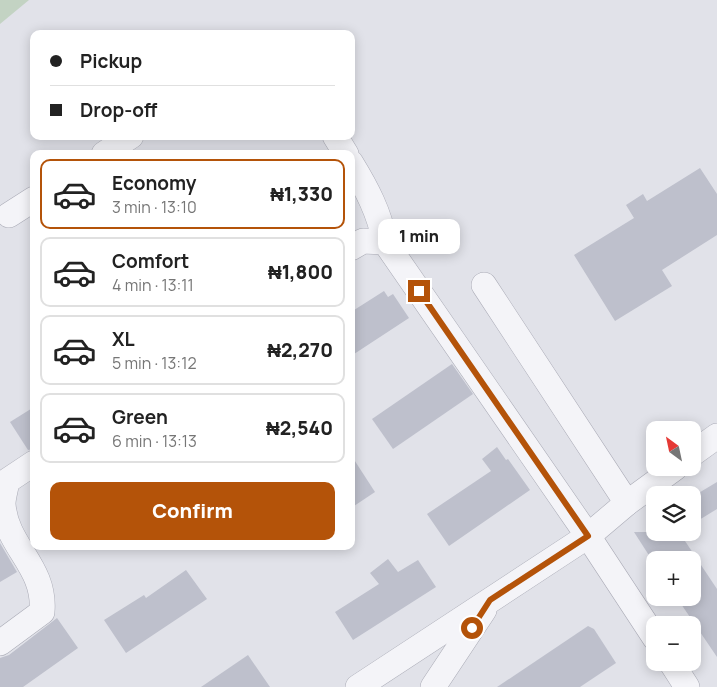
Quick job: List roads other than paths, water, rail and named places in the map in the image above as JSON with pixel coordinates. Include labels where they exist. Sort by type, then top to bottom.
[{"type":"street","points":[[110,150],[125,140]]},
{"type":"street","points":[[355,169],[374,202],[380,218],[385,242],[588,536],[646,624]]},
{"type":"street","points":[[9,215],[30,202]]},
{"type":"street","points":[[355,246],[363,241],[385,242]]},
{"type":"street","points":[[484,285],[627,503]]},
{"type":"street","points":[[701,448],[717,436]]},
{"type":"street","points":[[0,642],[42,612],[43,596],[38,578],[10,532],[3,503],[7,481],[30,466]]},
{"type":"street","points":[[358,687],[588,536],[627,503],[664,476]]},
{"type":"street","points":[[433,687],[490,600]]},
{"type":"street","points":[[677,671],[687,687]]}]
